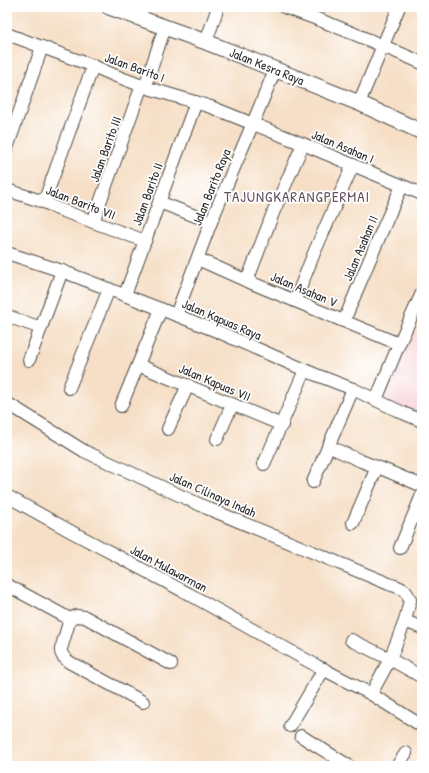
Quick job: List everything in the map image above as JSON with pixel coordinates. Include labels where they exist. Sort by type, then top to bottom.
[{"type":"street","name":"Jalan Kesra Raya","points":[[109,7],[206,42],[359,103],[422,132]]},
{"type":"street","points":[[206,42],[218,7]]},
{"type":"street","points":[[284,7],[383,46],[422,64]]},
{"type":"street","points":[[359,103],[399,7]]},
{"type":"street","name":"Jalan Barito III","points":[[93,222],[166,27]]},
{"type":"street","name":"Jalan Barito I","points":[[7,34],[116,76],[211,107],[253,123]]},
{"type":"street","points":[[7,148],[42,47]]},
{"type":"street","points":[[44,202],[93,66]]},
{"type":"street","name":"Jalan Barito Raya","points":[[176,315],[198,260],[211,222],[275,70]]},
{"type":"street","name":"Jalan Barito II","points":[[125,295],[196,102]]},
{"type":"street","name":"Jalan Asahan I","points":[[253,123],[422,194]]},
{"type":"street","points":[[246,281],[303,144]]},
{"type":"street","points":[[295,301],[314,253],[353,165]]},
{"type":"street","name":"Jalan Asahan II","points":[[344,321],[385,222],[402,186]]},
{"type":"street","name":"Jalan Barito VII","points":[[7,190],[44,202],[58,209],[145,241]]},
{"type":"street","points":[[159,202],[211,222]]},
{"type":"street","name":"Jalan Kapuas Raya","points":[[7,253],[62,271],[219,332],[305,370],[353,389],[422,421]]},
{"type":"street","name":"Jalan Asahan V","points":[[198,260],[399,344]]},
{"type":"street","points":[[29,360],[62,271]]},
{"type":"street","points":[[69,388],[109,289]]},
{"type":"street","points":[[376,400],[399,344],[419,309],[422,294]]},
{"type":"street","points":[[121,406],[161,309]]},
{"type":"street","points":[[7,316],[41,328]]},
{"type":"street","name":"Jalan Kapuas VII","points":[[138,365],[282,425]]},
{"type":"street","points":[[264,464],[305,370]]},
{"type":"street","points":[[168,429],[188,386]]},
{"type":"street","points":[[313,482],[353,389]]},
{"type":"street","name":"Jalan Cilinaya Indah","points":[[7,403],[84,451],[207,508],[402,589],[416,600]]},
{"type":"street","points":[[217,438],[232,405]]},
{"type":"street","points":[[328,446],[361,461],[418,484],[422,484]]},
{"type":"street","points":[[353,523],[377,467]]},
{"type":"street","name":"Jalan Mulawarman","points":[[7,496],[371,694],[422,726]]},
{"type":"street","points":[[400,548],[422,496]]},
{"type":"street","points":[[7,584],[70,619]]},
{"type":"street","points":[[371,694],[390,659],[405,620],[416,600]]},
{"type":"street","points":[[143,702],[69,662],[62,655],[61,649],[70,619],[76,616],[85,617],[172,664]]},
{"type":"street","points":[[405,620],[422,628]]},
{"type":"street","points":[[351,640],[422,677]]},
{"type":"street","points":[[290,726],[321,668]]},
{"type":"street","points":[[301,736],[349,766]]},
{"type":"street","points":[[397,766],[406,753]]},
{"type":"shaded area","points":[[413,331],[422,335],[422,416],[383,400]]},
{"type":"district","name":"TAJUNGKARANGPERMAI","points":[[297,197]]}]
